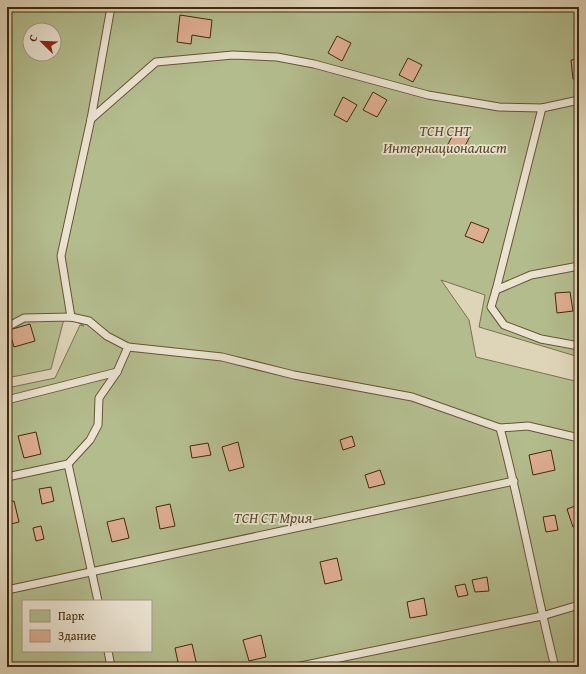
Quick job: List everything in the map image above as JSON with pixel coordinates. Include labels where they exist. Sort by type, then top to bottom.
[{"type":"lane","points":[[72,317],[61,256],[91,119],[111,7]]},
{"type":"lane","points":[[91,119],[156,62],[233,55],[277,57],[314,64],[428,95],[499,107],[542,108],[579,100]]},
{"type":"lane","points":[[542,108],[491,307],[504,325],[541,338],[579,346]]},
{"type":"lane","points":[[496,290],[531,275],[579,266]]},
{"type":"lane","points":[[7,326],[24,318],[72,317],[89,321],[107,336],[128,347],[222,357],[294,375],[412,397],[500,428],[528,426],[579,438]]},
{"type":"lane","points":[[7,477],[68,464],[90,440],[98,425],[99,398],[117,372],[128,347]]},
{"type":"lane","points":[[7,400],[117,372]]},
{"type":"lane","points":[[500,428],[514,481],[542,616],[555,667]]},
{"type":"lane","points":[[68,464],[98,600]]},
{"type":"lane","points":[[7,590],[514,481]]},
{"type":"lane","points":[[296,667],[542,616],[579,605]]},
{"type":"lane","points":[[108,652],[111,667]]},
{"type":"green space","points":[[7,7],[579,7],[579,357],[479,327],[485,295],[441,280],[469,320],[476,357],[579,382],[579,667],[7,667],[7,388],[55,378],[80,325],[84,326],[65,315],[51,369],[7,378]]},
{"type":"building","points":[[180,15],[212,20],[210,38],[192,35],[191,44],[177,42]]},
{"type":"building","points":[[337,36],[351,43],[342,61],[328,53]]},
{"type":"building","points":[[408,58],[422,65],[413,82],[399,75]]},
{"type":"building","points":[[579,59],[579,79],[573,79],[571,60]]},
{"type":"building","points":[[373,92],[387,100],[377,117],[363,110]]},
{"type":"building","points":[[343,97],[357,105],[347,122],[334,115]]},
{"type":"building","points":[[456,129],[470,136],[461,154],[447,146]]},
{"type":"building","points":[[471,222],[489,229],[483,243],[465,236]]},
{"type":"building","points":[[570,292],[573,311],[557,313],[555,293]]},
{"type":"building","points":[[30,324],[35,341],[14,347],[9,330]]},
{"type":"building","points":[[36,432],[41,454],[24,458],[18,436]]},
{"type":"building","points":[[352,436],[355,446],[343,450],[340,440]]},
{"type":"building","points":[[238,442],[244,467],[229,471],[222,447]]},
{"type":"building","points":[[208,443],[211,455],[192,458],[190,446]]},
{"type":"building","points":[[551,450],[555,470],[533,475],[529,455]]},
{"type":"building","points":[[380,470],[385,484],[369,488],[365,475]]},
{"type":"building","points":[[51,487],[54,501],[42,504],[39,489]]},
{"type":"building","points":[[14,501],[19,522],[7,525],[7,502]]},
{"type":"building","points":[[170,504],[175,526],[160,529],[156,507]]},
{"type":"building","points":[[578,505],[579,525],[573,527],[567,509]]},
{"type":"building","points":[[555,515],[558,530],[546,532],[543,517]]},
{"type":"building","points":[[124,518],[129,538],[112,542],[107,522]]},
{"type":"building","points":[[41,526],[44,539],[36,541],[33,528]]},
{"type":"building","points":[[337,558],[342,580],[325,584],[320,562]]},
{"type":"building","points":[[487,577],[489,591],[475,592],[472,580]]},
{"type":"building","points":[[465,584],[468,595],[458,597],[455,586]]},
{"type":"building","points":[[424,598],[427,615],[410,618],[407,602]]},
{"type":"building","points":[[261,635],[266,657],[249,661],[243,640]]},
{"type":"building","points":[[192,644],[197,666],[179,667],[175,648]]},
{"type":"park label","name":"ТСН СНТ Интернационалист","points":[[445,140]]},
{"type":"park label","name":"ТСН СТ Мрия","points":[[273,518]]}]
